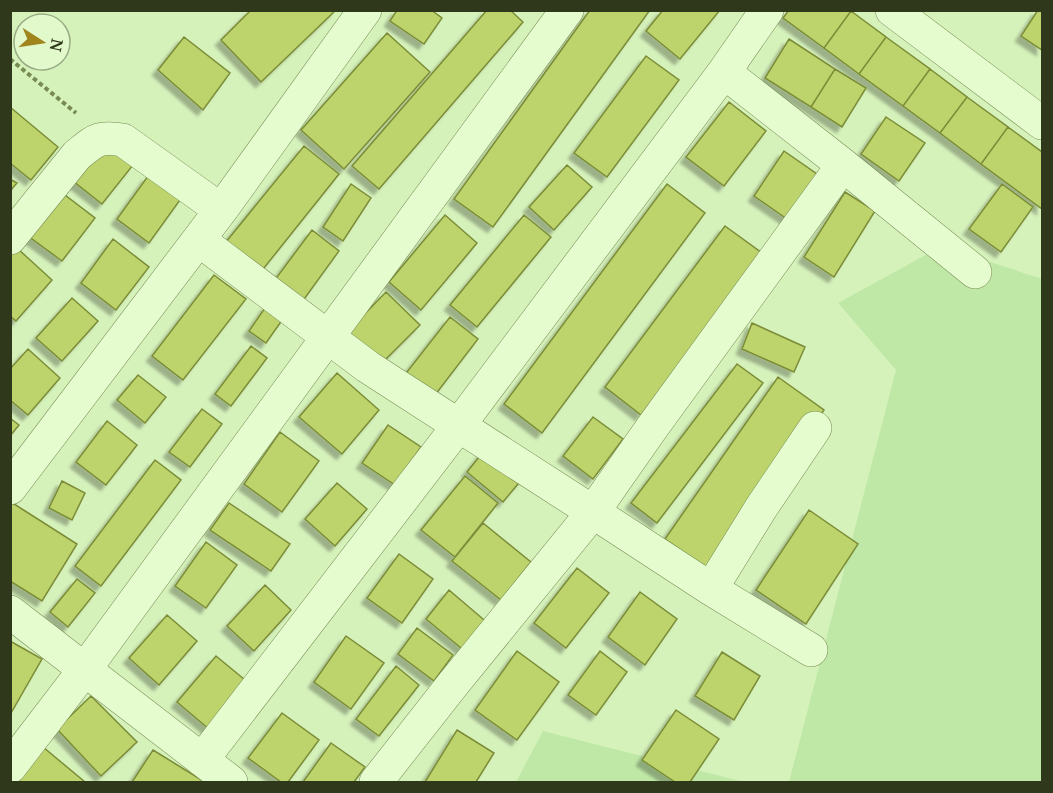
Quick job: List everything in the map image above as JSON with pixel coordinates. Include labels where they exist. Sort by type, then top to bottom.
[{"type":"street","points":[[10,488],[199,240],[365,10]]},
{"type":"street","points":[[10,767],[85,669],[567,10]]},
{"type":"street","points":[[202,760],[459,425],[724,72],[767,10]]},
{"type":"street","points":[[892,10],[1042,123]]},
{"type":"street","points":[[724,72],[975,272]]},
{"type":"street","points":[[10,238],[76,155],[104,137],[123,140],[221,210]]},
{"type":"street","points":[[376,783],[593,512],[843,165]]},
{"type":"street","points":[[199,240],[368,367],[711,589],[812,650]]},
{"type":"street","points":[[711,589],[761,508],[816,428]]},
{"type":"street","points":[[10,612],[231,783]]},
{"type":"path","points":[[10,59],[104,137]]},
{"type":"green space","points":[[942,246],[1042,279],[1042,782],[789,782],[896,370],[838,303]]},
{"type":"green space","points":[[543,731],[744,782],[516,782]]},
{"type":"building","points":[[251,10],[336,10],[261,82],[221,40]]},
{"type":"building","points":[[397,10],[431,10],[442,18],[424,44],[390,21]]},
{"type":"building","points":[[487,10],[510,10],[523,22],[379,189],[352,166]]},
{"type":"building","points":[[590,10],[650,10],[493,227],[454,199]]},
{"type":"building","points":[[663,10],[720,10],[680,59],[646,31]]},
{"type":"building","points":[[789,10],[851,11],[824,48],[783,18]]},
{"type":"building","points":[[1038,10],[1042,10],[1042,50],[1021,36]]},
{"type":"building","points":[[851,11],[886,37],[859,74],[824,48]]},
{"type":"building","points":[[387,33],[430,72],[344,169],[301,130]]},
{"type":"building","points":[[184,37],[230,73],[203,110],[158,70]]},
{"type":"building","points":[[886,37],[930,69],[903,106],[859,74]]},
{"type":"building","points":[[789,39],[835,69],[811,107],[765,78]]},
{"type":"building","points":[[646,56],[679,80],[607,177],[574,153]]},
{"type":"building","points":[[835,69],[866,88],[842,127],[811,107]]},
{"type":"building","points":[[930,69],[967,97],[940,133],[903,106]]},
{"type":"building","points":[[967,97],[1008,127],[981,164],[940,133]]},
{"type":"building","points":[[729,102],[766,131],[724,186],[686,157]]},
{"type":"building","points":[[10,107],[58,147],[31,180],[10,163]]},
{"type":"building","points":[[886,117],[925,143],[899,181],[861,154]]},
{"type":"building","points":[[1008,127],[1042,152],[1042,209],[981,164]]},
{"type":"building","points":[[103,142],[133,165],[102,204],[73,181]]},
{"type":"building","points":[[304,146],[339,174],[256,278],[221,248]]},
{"type":"building","points":[[784,151],[817,174],[787,219],[754,196]]},
{"type":"building","points":[[567,165],[592,187],[554,230],[529,207]]},
{"type":"building","points":[[148,176],[180,200],[149,243],[117,219]]},
{"type":"building","points":[[10,179],[17,183],[10,191]]},
{"type":"building","points":[[351,184],[371,198],[343,241],[323,227]]},
{"type":"building","points":[[667,184],[705,213],[542,433],[504,404]]},
{"type":"building","points":[[1002,184],[1033,207],[1001,252],[969,229]]},
{"type":"building","points":[[61,192],[95,218],[62,261],[28,236]]},
{"type":"building","points":[[845,192],[875,211],[834,277],[804,257]]},
{"type":"building","points":[[445,215],[477,243],[421,310],[389,282]]},
{"type":"building","points":[[524,215],[551,237],[477,327],[450,305]]},
{"type":"building","points":[[725,226],[762,253],[641,415],[605,387]]},
{"type":"building","points":[[312,230],[339,251],[302,302],[274,281]]},
{"type":"building","points":[[113,239],[149,267],[116,310],[81,283]]},
{"type":"building","points":[[17,248],[52,280],[16,321],[10,316],[10,255]]},
{"type":"building","points":[[214,275],[246,299],[183,380],[152,356]]},
{"type":"building","points":[[386,292],[420,325],[381,364],[348,331]]},
{"type":"building","points":[[72,298],[98,321],[62,361],[36,338]]},
{"type":"building","points":[[267,305],[285,316],[266,343],[249,331]]},
{"type":"building","points":[[450,317],[478,339],[432,399],[403,377]]},
{"type":"building","points":[[752,323],[805,347],[794,372],[742,349]]},
{"type":"building","points":[[251,346],[267,358],[231,406],[215,394]]},
{"type":"building","points":[[28,349],[60,378],[28,415],[10,400],[10,369]]},
{"type":"building","points":[[737,364],[763,383],[657,523],[631,503]]},
{"type":"building","points":[[337,373],[379,410],[342,454],[299,417]]},
{"type":"building","points":[[138,375],[166,397],[145,423],[117,400]]},
{"type":"building","points":[[778,377],[824,410],[710,571],[665,539]]},
{"type":"building","points":[[202,409],[222,424],[190,467],[169,452]]},
{"type":"building","points":[[593,417],[623,439],[593,479],[563,456]]},
{"type":"building","points":[[10,418],[19,425],[10,436]]},
{"type":"building","points":[[107,421],[137,445],[106,485],[76,462]]},
{"type":"building","points":[[388,425],[421,447],[395,485],[362,463]]},
{"type":"building","points":[[280,432],[319,461],[282,512],[244,484]]},
{"type":"building","points":[[487,447],[523,478],[503,502],[467,472]]},
{"type":"building","points":[[155,460],[181,480],[101,586],[75,566]]},
{"type":"building","points":[[465,476],[498,503],[455,557],[421,530]]},
{"type":"building","points":[[62,481],[85,493],[72,520],[49,508]]},
{"type":"building","points":[[337,483],[367,509],[335,546],[305,519]]},
{"type":"building","points":[[11,502],[77,544],[42,601],[10,581]]},
{"type":"building","points":[[229,503],[290,544],[271,571],[210,530]]},
{"type":"building","points":[[809,510],[858,544],[806,624],[756,590]]},
{"type":"building","points":[[483,523],[531,562],[501,600],[452,561]]},
{"type":"building","points":[[206,542],[237,565],[206,608],[175,586]]},
{"type":"building","points":[[399,554],[433,579],[402,623],[367,598]]},
{"type":"building","points":[[577,568],[609,593],[566,648],[534,623]]},
{"type":"building","points":[[77,579],[95,593],[68,627],[50,612]]},
{"type":"building","points":[[265,585],[291,610],[254,651],[227,626]]},
{"type":"building","points":[[449,590],[490,625],[467,653],[426,619]]},
{"type":"building","points":[[640,592],[677,619],[645,665],[608,637]]},
{"type":"building","points":[[167,615],[197,641],[159,685],[129,658]]},
{"type":"building","points":[[417,628],[453,655],[434,681],[398,654]]},
{"type":"building","points":[[346,636],[384,663],[351,709],[314,682]]},
{"type":"building","points":[[10,641],[42,659],[11,713],[10,713]]},
{"type":"building","points":[[517,651],[559,682],[517,740],[475,710]]},
{"type":"building","points":[[600,651],[627,672],[596,715],[568,695]]},
{"type":"building","points":[[722,652],[760,676],[734,720],[695,696]]},
{"type":"building","points":[[216,656],[250,684],[210,730],[177,702]]},
{"type":"building","points":[[396,666],[419,685],[379,736],[356,719]]},
{"type":"building","points":[[91,696],[137,742],[101,776],[57,729]]},
{"type":"building","points":[[676,710],[719,739],[690,782],[675,782],[642,760]]},
{"type":"building","points":[[282,713],[319,740],[288,782],[281,782],[248,758]]},
{"type":"building","points":[[457,730],[494,753],[476,782],[425,782]]},
{"type":"building","points":[[331,743],[365,767],[354,782],[303,782]]},
{"type":"building","points":[[43,747],[85,782],[13,782]]},
{"type":"building","points":[[153,750],[205,782],[132,782]]}]
